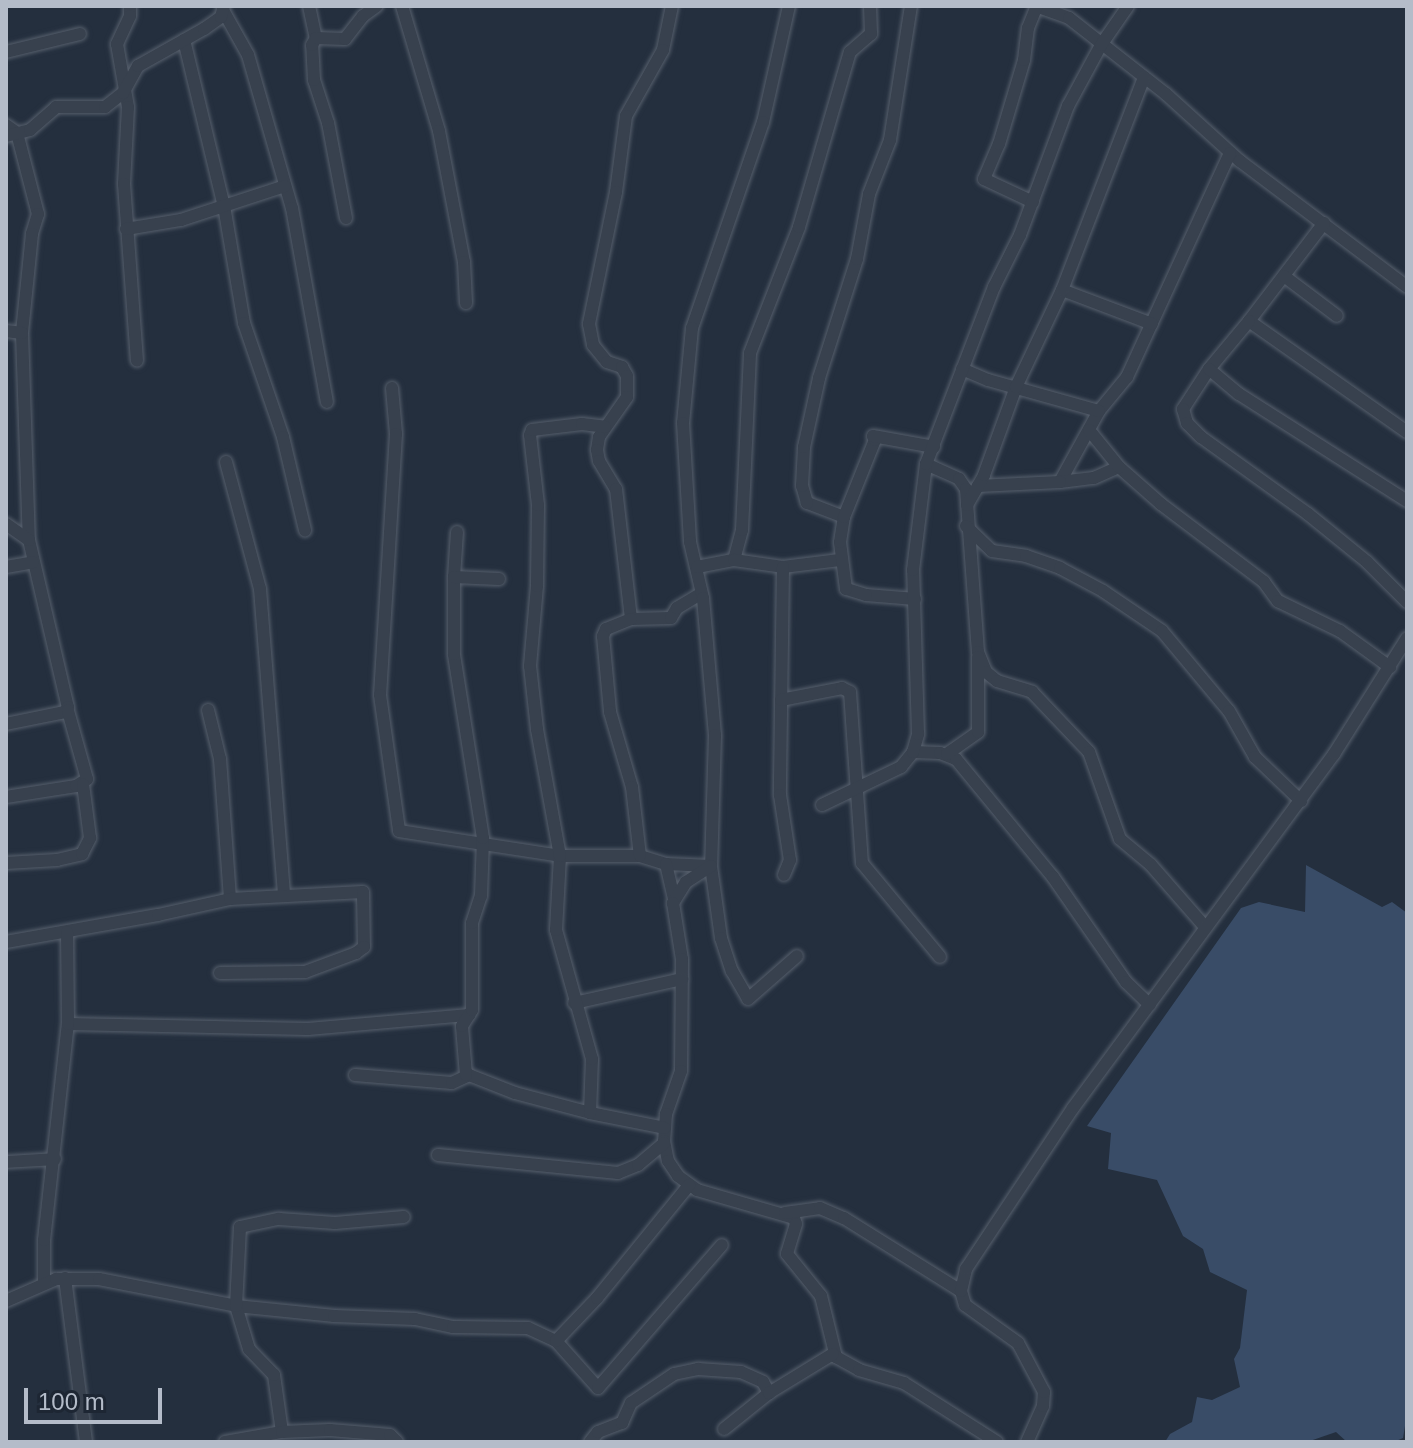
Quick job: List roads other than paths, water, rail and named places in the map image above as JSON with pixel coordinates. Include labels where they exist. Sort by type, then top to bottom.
[{"type":"street","points":[[130,6],[130,16],[117,44],[126,87],[126,229],[137,361]]},
{"type":"street","points":[[309,6],[316,38],[312,45],[314,80],[328,123],[346,218]]},
{"type":"street","points":[[316,38],[345,39],[363,16],[377,6]]},
{"type":"street","points":[[402,6],[439,131],[464,262],[466,303]]},
{"type":"street","points":[[631,619],[616,489],[599,461],[597,450],[605,427],[627,397],[627,376],[622,367],[607,362],[593,345],[589,324],[616,192],[626,116],[663,50],[672,6]]},
{"type":"street","points":[[789,6],[763,122],[692,328],[683,423],[690,542],[697,567],[715,735],[711,866],[721,938],[732,971],[748,999],[797,956]]},
{"type":"street","points":[[734,560],[742,530],[750,353],[799,227],[850,52],[871,34],[870,6]]},
{"type":"street","points":[[844,517],[807,503],[802,486],[804,447],[819,378],[857,259],[869,194],[890,140],[911,6]]},
{"type":"street","points":[[822,805],[901,767],[913,752],[918,734],[914,557],[926,464],[994,287],[1033,202],[1068,106],[1101,45],[1128,6]]},
{"type":"street","points":[[1033,202],[984,179],[999,144],[1024,60],[1028,28],[1041,7],[1065,12],[1230,153],[1407,287]]},
{"type":"street","points":[[12,135],[30,130],[56,107],[105,107],[126,87],[138,66],[184,40],[224,9],[248,55],[285,186],[308,287],[327,402]]},
{"type":"street","points":[[6,52],[80,34]]},
{"type":"street","points":[[184,40],[224,206],[244,323],[283,437],[305,530]]},
{"type":"street","points":[[967,505],[978,486],[1016,387],[1062,290],[1144,77]]},
{"type":"street","points":[[6,125],[38,214],[32,234],[22,333],[29,540],[68,711],[87,771],[83,784],[90,838],[82,854],[57,860],[29,859],[6,863]]},
{"type":"street","points":[[1060,482],[1099,411],[1127,377],[1230,153]]},
{"type":"street","points":[[126,229],[181,220],[285,186]]},
{"type":"street","points":[[1324,223],[1209,369],[1183,409],[1187,423],[1201,437],[1269,485],[1367,562],[1407,602]]},
{"type":"street","points":[[1284,276],[1337,316]]},
{"type":"street","points":[[1062,290],[1152,324]]},
{"type":"street","points":[[1249,321],[1407,432]]},
{"type":"street","points":[[6,331],[22,333]]},
{"type":"street","points":[[962,369],[1099,411]]},
{"type":"street","points":[[1209,369],[1239,394],[1407,501]]},
{"type":"street","points":[[392,388],[396,434],[380,695],[399,831],[560,856],[640,856],[666,864],[711,866]]},
{"type":"street","points":[[590,1113],[592,1059],[556,930],[560,856],[537,729],[530,666],[537,586],[538,505],[526,431],[582,424],[605,427]]},
{"type":"street","points":[[1089,430],[1119,467],[1264,582],[1278,601],[1340,631],[1390,667]]},
{"type":"street","points":[[396,434],[410,434]]},
{"type":"street","points":[[915,599],[866,595],[846,589],[840,560],[844,517],[875,440],[873,436],[934,447]]},
{"type":"street","points":[[226,462],[260,589],[284,893]]},
{"type":"street","points":[[926,464],[959,479],[966,489],[966,526],[978,652],[978,732],[947,754]]},
{"type":"street","points":[[978,486],[1094,478],[1119,467]]},
{"type":"street","points":[[6,524],[29,540]]},
{"type":"street","points":[[966,526],[992,551],[1026,556],[1060,568],[1103,591],[1162,631],[1229,711],[1255,757],[1301,801]]},
{"type":"street","points":[[457,532],[454,654],[483,845],[481,896],[472,923],[469,1015],[462,1026],[466,1075]]},
{"type":"street","points":[[697,567],[734,560],[783,567],[840,560]]},
{"type":"street","points":[[6,567],[33,562]]},
{"type":"street","points":[[783,567],[780,795],[790,860],[784,875]]},
{"type":"street","points":[[454,577],[499,579]]},
{"type":"street","points":[[640,856],[632,787],[610,712],[603,636],[606,629],[631,619],[671,618],[677,608],[700,594]]},
{"type":"street","points":[[961,1291],[962,1280],[975,1252],[1035,1160],[1260,850],[1301,801],[1407,638]]},
{"type":"street","points":[[978,652],[990,677],[1032,692],[1089,752],[1120,839],[1151,865],[1205,927]]},
{"type":"street","points":[[781,700],[842,688],[850,692],[862,863],[940,957]]},
{"type":"street","points":[[208,710],[220,759],[230,899]]},
{"type":"street","points":[[6,724],[68,711]]},
{"type":"street","points":[[913,752],[947,754],[964,767],[1053,877],[1126,982],[1150,1005]]},
{"type":"street","points":[[6,797],[83,784]]},
{"type":"street","points":[[666,864],[674,898],[682,979],[681,1071],[665,1128],[668,1161],[689,1185],[705,1194],[785,1213],[794,1218],[796,1224],[787,1254],[821,1296],[833,1354],[859,1370],[904,1383],[997,1442]]},
{"type":"street","points":[[674,898],[686,882],[711,866]]},
{"type":"street","points":[[6,942],[230,899],[284,893],[363,892],[364,947],[305,972],[220,973]]},
{"type":"street","points":[[44,1283],[44,1240],[68,1024],[67,932]]},
{"type":"street","points":[[574,1003],[682,979]]},
{"type":"street","points":[[68,1024],[308,1029],[469,1015]]},
{"type":"street","points":[[355,1075],[452,1083],[466,1075],[590,1113],[665,1128]]},
{"type":"street","points":[[438,1155],[618,1173],[638,1165],[664,1143]]},
{"type":"street","points":[[6,1162],[55,1159]]},
{"type":"street","points":[[556,1341],[597,1298],[689,1185]]},
{"type":"street","points":[[785,1213],[820,1208],[844,1218],[961,1291],[971,1311],[1018,1343],[1038,1377],[1044,1400],[1027,1442]]},
{"type":"street","points":[[282,1432],[274,1375],[249,1349],[236,1306],[238,1233],[243,1224],[279,1219],[367,1222],[404,1217]]},
{"type":"street","points":[[6,1301],[44,1283],[65,1278],[99,1279],[236,1306],[334,1316],[415,1319],[453,1327],[528,1328],[556,1341],[598,1388],[722,1245]]},
{"type":"street","points":[[65,1278],[86,1442]]},
{"type":"street","points":[[724,1429],[769,1393],[833,1354]]},
{"type":"street","points":[[590,1442],[598,1432],[622,1423],[631,1403],[674,1374],[698,1369],[741,1372],[763,1382],[769,1393]]},
{"type":"street","points":[[225,1442],[282,1432],[330,1430],[390,1435],[397,1442]]},
{"type":"water","points":[[1306,865],[1382,907],[1392,902],[1407,913],[1407,1414],[1403,1438],[1394,1442],[1347,1442],[1336,1432],[1307,1442],[1165,1442],[1170,1434],[1192,1422],[1197,1397],[1212,1400],[1240,1387],[1234,1359],[1240,1348],[1247,1290],[1210,1272],[1203,1249],[1183,1236],[1157,1180],[1108,1169],[1111,1133],[1087,1126],[1241,908],[1259,902],[1305,912]]}]
